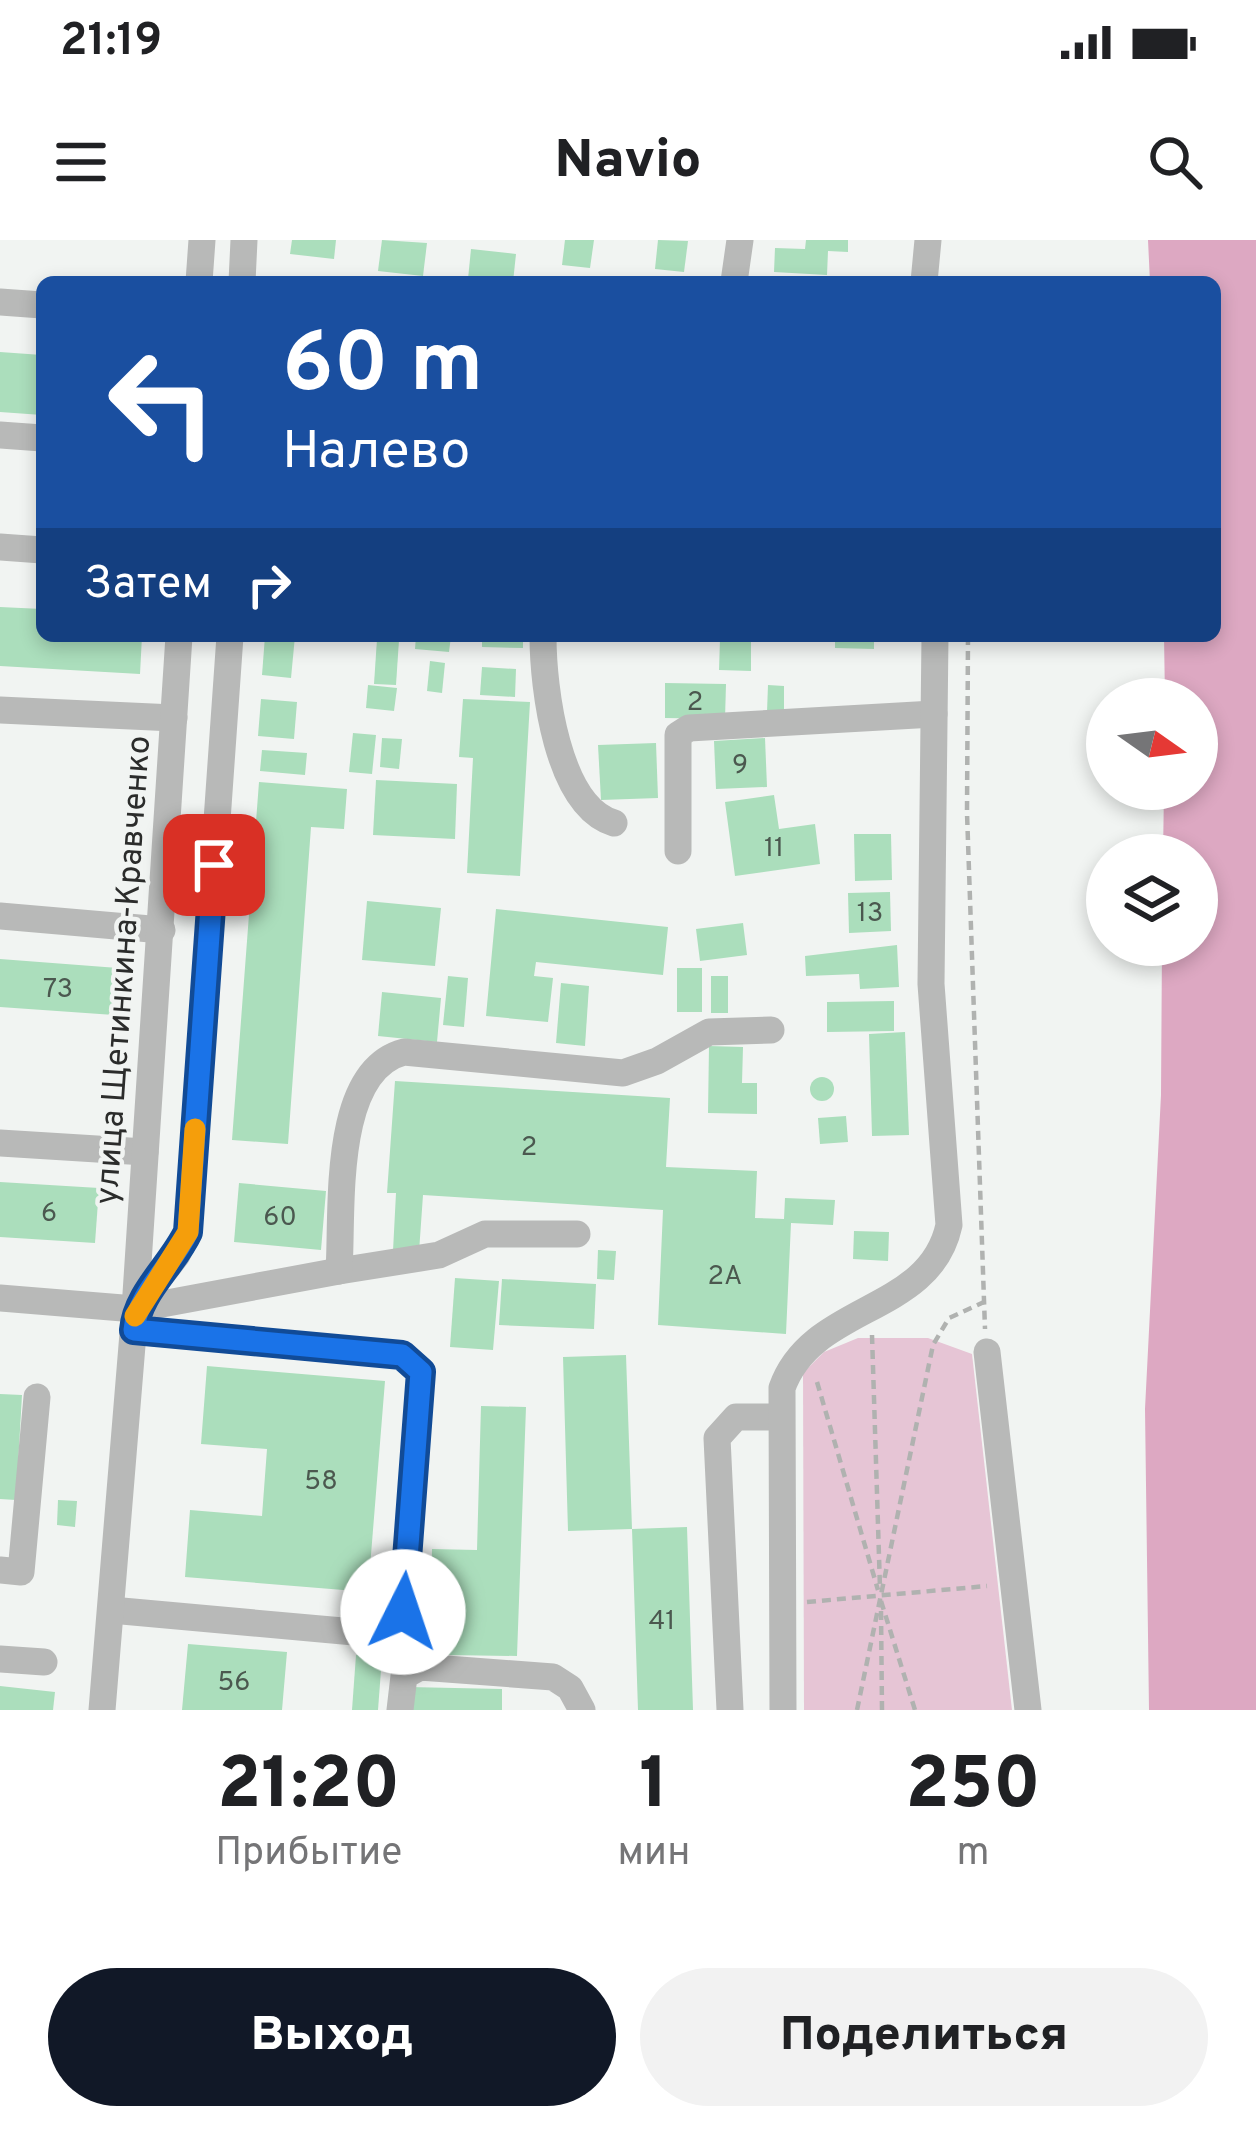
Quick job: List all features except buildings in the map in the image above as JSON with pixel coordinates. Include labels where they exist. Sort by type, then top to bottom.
[{"type":"street","points":[[199,276],[202,240]]},
{"type":"street","points":[[242,276],[244,240]]},
{"type":"street","points":[[735,276],[740,240]]},
{"type":"street","points":[[925,276],[928,240]]},
{"type":"street","points":[[0,302],[36,305]]},
{"type":"street","points":[[0,435],[36,438]]},
{"type":"street","points":[[0,547],[36,550]]},
{"type":"street","name":"улица Щетинкина-Кравченко","points":[[102,1710],[162,930],[178,642]]},
{"type":"street","points":[[134,1320],[188,1232],[230,642]]},
{"type":"street","points":[[542,642],[543,679],[565,764],[581,803],[596,817],[614,823]]},
{"type":"street","points":[[783,1710],[779,1417],[787,1375],[806,1346],[924,1277],[940,1256],[949,1225],[931,984],[935,642]]},
{"type":"street","points":[[0,710],[174,718]]},
{"type":"street","points":[[678,851],[678,735],[689,728],[934,714]]},
{"type":"street","points":[[0,916],[162,930]]},
{"type":"street","points":[[339,1271],[350,1110],[370,1071],[386,1057],[404,1052],[623,1072],[657,1061],[709,1032],[771,1030]]},
{"type":"street","points":[[0,1143],[145,1152]]},
{"type":"street","points":[[134,1320],[339,1271],[439,1255],[485,1234],[577,1234]]},
{"type":"street","points":[[0,1298],[402,1355],[421,1372],[403,1612],[354,1632],[111,1610]]},
{"type":"street","points":[[987,1352],[1028,1710]]},
{"type":"street","points":[[0,1570],[21,1572],[37,1397]]},
{"type":"street","points":[[730,1710],[717,1438],[736,1418],[779,1417]]},
{"type":"street","points":[[0,1659],[44,1662]]},
{"type":"street","points":[[400,1710],[404,1676],[420,1667],[553,1677],[569,1688],[582,1710]]},
{"type":"path","points":[[968,642],[967,813],[987,1352]]},
{"type":"path","points":[[857,1710],[933,1345],[949,1318],[984,1302]]},
{"type":"path","points":[[871,1306],[882,1710]]},
{"type":"path","points":[[806,1346],[915,1710]]},
{"type":"path","points":[[782,1604],[1016,1582]]},
{"type":"shaded area","points":[[1148,240],[1256,240],[1256,1710],[1149,1710],[1145,1409],[1161,1095],[1162,966],[1218,966],[1218,834],[1163,834],[1164,810],[1218,810],[1218,678],[1165,678],[1164,642],[1221,642],[1221,276],[1150,276]]},
{"type":"shaded area","points":[[858,1338],[928,1338],[972,1354],[1012,1710],[804,1710],[803,1373],[824,1352]]},
{"type":"slow traffic","points":[[135,1316],[135,1309],[177,1255],[188,1232],[195,1129]]},
{"type":"route","points":[[214,865],[188,1232],[177,1255],[135,1309],[134,1330],[402,1355],[421,1372],[403,1612]]}]
